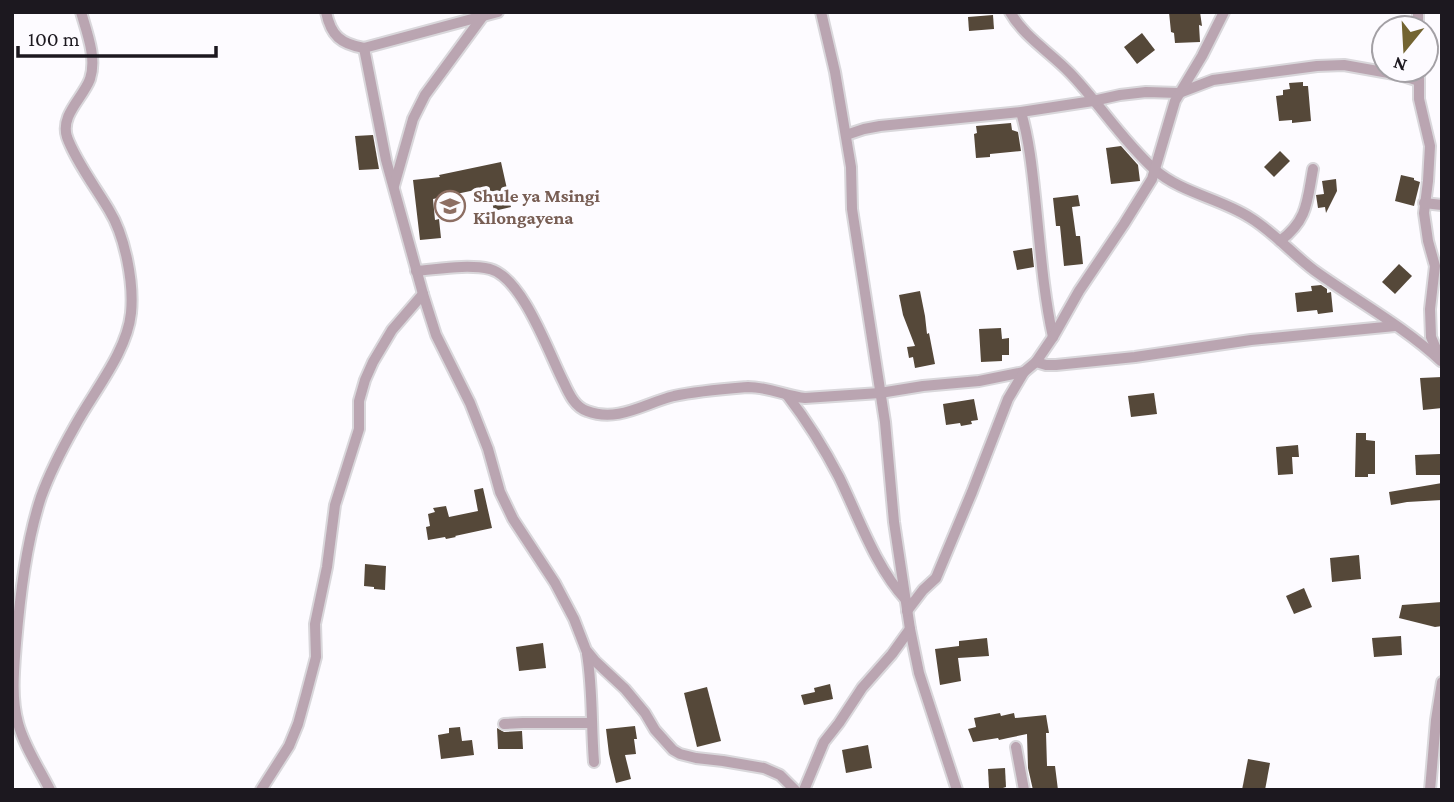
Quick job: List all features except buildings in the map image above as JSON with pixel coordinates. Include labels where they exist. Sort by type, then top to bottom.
[{"type":"street","points":[[50,790],[18,722],[13,693],[23,583],[41,499],[52,468],[120,352],[131,313],[131,288],[124,248],[111,214],[66,136],[69,115],[90,79],[92,65],[81,12]]},
{"type":"street","points":[[326,12],[334,33],[342,42],[364,48],[498,12]]},
{"type":"street","points":[[821,12],[835,72],[851,167],[852,209],[886,433],[894,522],[910,629],[919,673],[957,790]]},
{"type":"street","points":[[1010,12],[1021,29],[1065,68],[1155,170],[1197,195],[1242,212],[1262,225],[1314,270],[1420,342],[1441,361]]},
{"type":"street","points":[[906,605],[936,578],[1008,399],[1024,372],[1036,362],[1053,337],[1079,291],[1152,179],[1175,101],[1224,12]]},
{"type":"street","points":[[393,188],[413,119],[425,95],[483,16]]},
{"type":"street","points":[[364,48],[393,188],[436,335],[488,449],[500,492],[513,519],[564,598],[586,650],[592,689],[594,762]]},
{"type":"street","points":[[846,135],[880,126],[1021,111],[1093,101],[1120,94],[1180,93],[1221,79],[1317,66],[1344,65],[1370,70]]},
{"type":"street","points":[[1419,84],[1419,99],[1430,146],[1424,222],[1435,266],[1430,309],[1432,337],[1441,361]]},
{"type":"street","points":[[1021,111],[1033,167],[1045,289],[1053,337]]},
{"type":"street","points":[[1280,241],[1295,229],[1303,214],[1313,170]]},
{"type":"street","points":[[1424,203],[1442,205]]},
{"type":"street","points":[[416,271],[469,267],[493,270],[511,282],[525,302],[578,406],[589,412],[609,416],[637,410],[671,397],[722,389],[766,388],[805,398],[880,393],[979,381],[1024,372]]},
{"type":"street","points":[[261,790],[289,746],[298,724],[316,657],[315,624],[327,568],[335,505],[359,429],[359,401],[365,380],[392,330],[423,294]]},
{"type":"street","points":[[1036,362],[1056,365],[1127,358],[1251,340],[1395,326]]},
{"type":"street","points":[[787,395],[804,417],[838,475],[885,571],[906,605]]},
{"type":"street","points":[[804,790],[824,742],[862,688],[910,629]]},
{"type":"street","points":[[586,650],[625,689],[673,750],[696,758],[764,768],[780,775],[795,790]]},
{"type":"street","points":[[1430,790],[1442,682]]},
{"type":"street","points":[[504,724],[592,723]]},
{"type":"street","points":[[1016,747],[1024,790]]},
{"type":"place","name":"Shule ya Msingi Kilongayena","points":[[450,206]]}]
